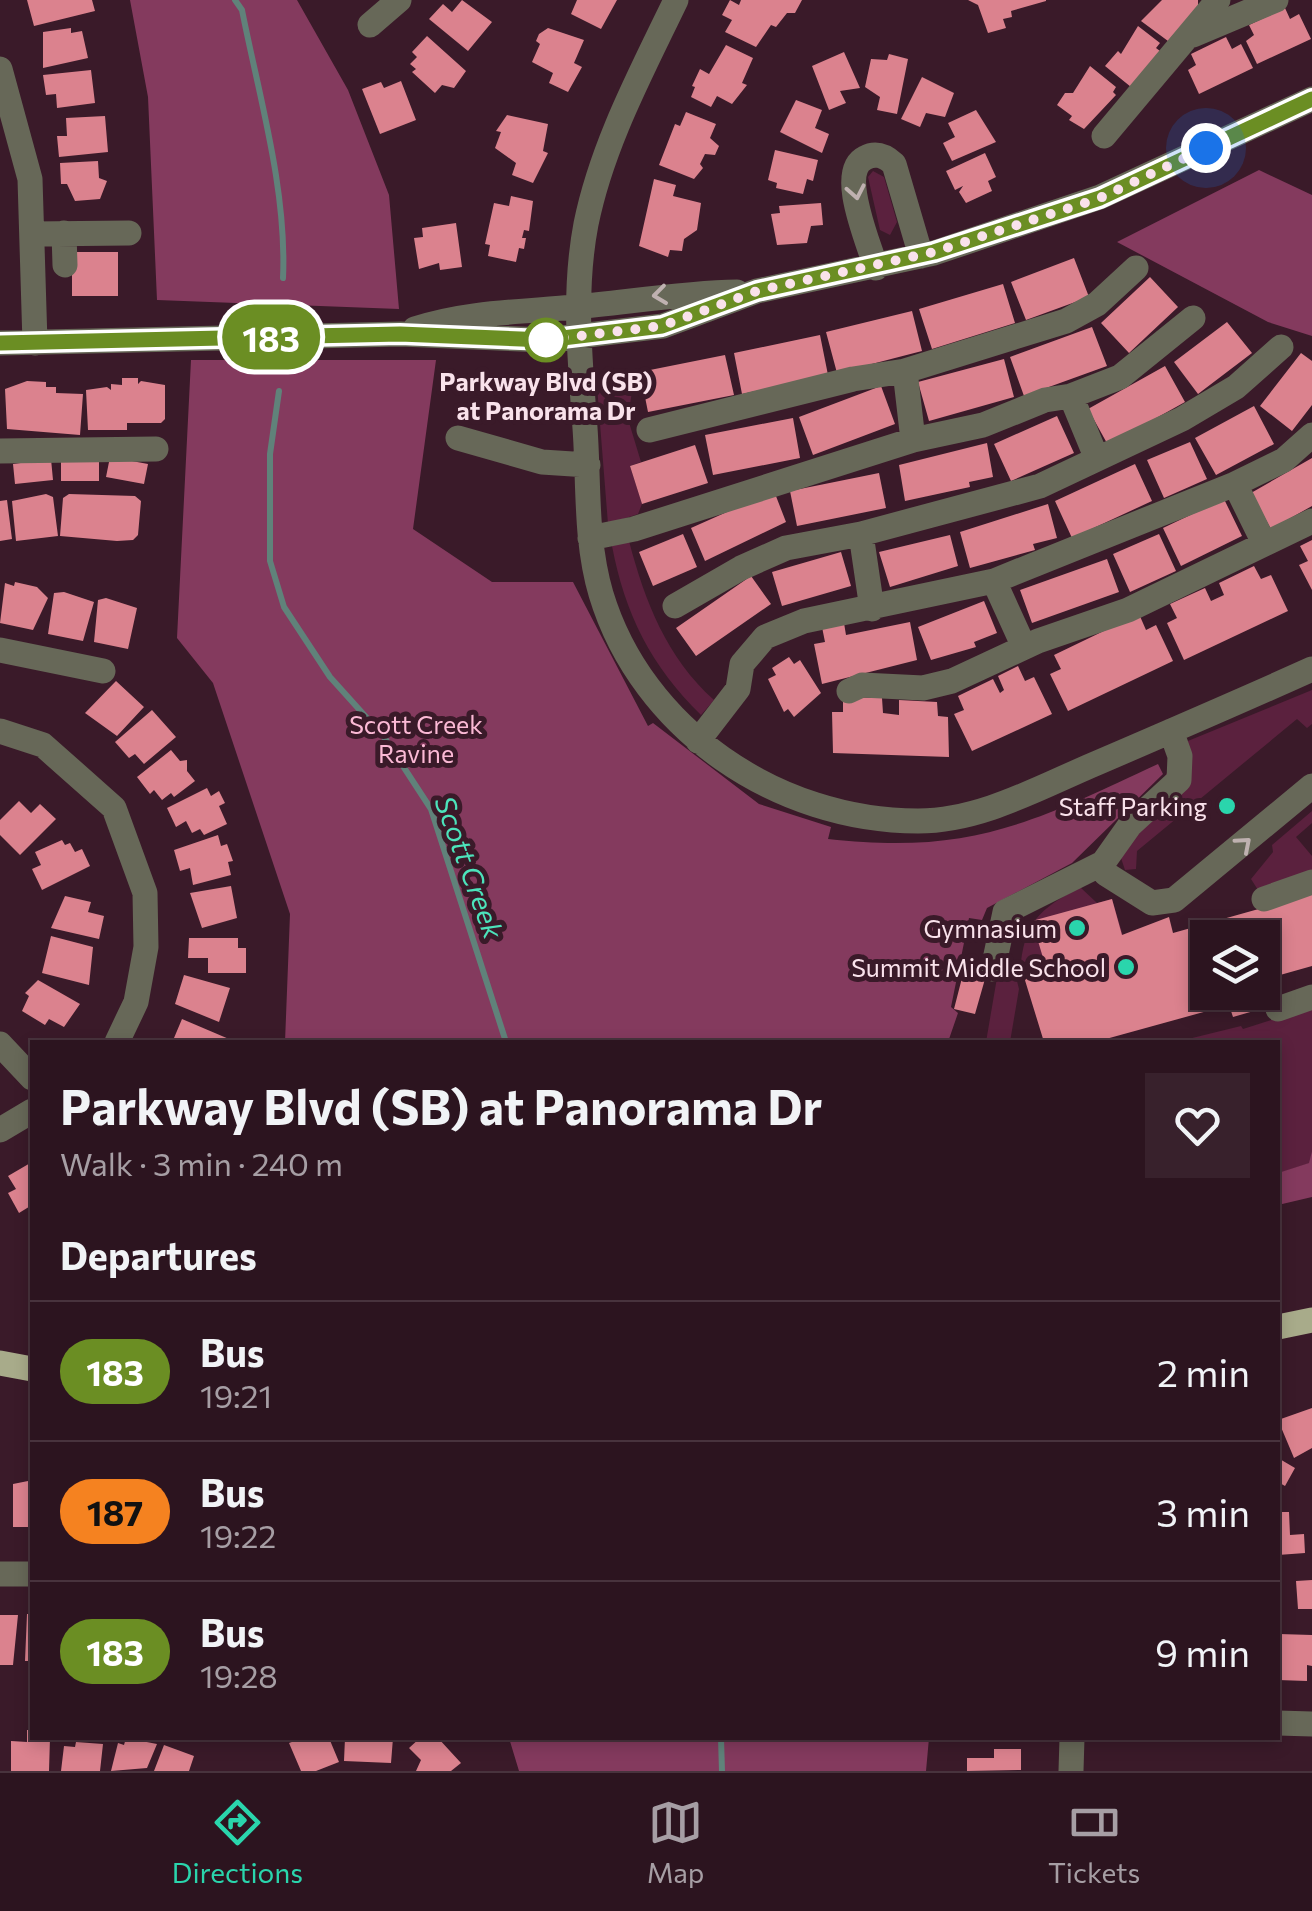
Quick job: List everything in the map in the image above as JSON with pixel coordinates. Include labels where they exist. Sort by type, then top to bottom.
[{"type":"main road","points":[[1280,1327],[1312,1320]]},
{"type":"main road","points":[[0,1363],[30,1369]]},
{"type":"street","points":[[370,25],[399,0]]},
{"type":"street","points":[[676,0],[601,169],[586,223],[578,337],[590,538],[601,594],[628,654],[698,741],[762,784],[805,802],[842,813],[920,821],[994,807],[1312,669]]},
{"type":"street","points":[[1104,136],[1218,0]]},
{"type":"street","points":[[1188,37],[1276,0]]},
{"type":"street","points":[[0,70],[5,107],[30,180],[35,343]]},
{"type":"street","points":[[0,343],[400,334],[546,340],[662,326],[757,291],[922,256],[1100,198],[1312,98]]},
{"type":"street","points":[[876,268],[852,182],[856,166],[869,156],[885,156],[894,164],[922,256]]},
{"type":"street","points":[[64,233],[66,266]]},
{"type":"street","points":[[32,234],[129,233]]},
{"type":"street","points":[[649,430],[747,403],[905,371],[1066,320],[1097,304],[1136,268]]},
{"type":"street","points":[[400,334],[448,318],[673,293],[757,291]]},
{"type":"street","points":[[590,538],[652,524],[913,440],[983,425],[1045,400],[1071,396],[1120,377],[1193,318]]},
{"type":"street","points":[[674,606],[786,548],[861,534],[1040,486],[1158,432],[1236,387],[1281,346]]},
{"type":"street","points":[[905,371],[913,440]]},
{"type":"street","points":[[1071,396],[1097,460]]},
{"type":"street","points":[[698,741],[738,689],[742,664],[766,636],[804,622],[994,581],[1235,484],[1284,460],[1312,434]]},
{"type":"street","points":[[458,438],[542,462],[588,464]]},
{"type":"street","points":[[0,451],[156,449]]},
{"type":"street","points":[[1235,484],[1264,543]]},
{"type":"street","points":[[849,691],[862,685],[923,688],[952,681],[1024,647],[1128,610],[1312,521]]},
{"type":"street","points":[[861,534],[872,609]]},
{"type":"street","points":[[994,581],[1024,647]]},
{"type":"street","points":[[0,650],[103,671]]},
{"type":"street","points":[[0,731],[43,745],[114,808],[145,893],[146,947],[136,1002],[118,1040]]},
{"type":"street","points":[[992,969],[1005,912],[1103,863],[1130,825],[1179,780],[1180,756],[1171,731]]},
{"type":"street","points":[[1103,863],[1106,874],[1152,904],[1174,900],[1312,786]]},
{"type":"street","points":[[1264,899],[1312,882]]},
{"type":"street","points":[[1280,1008],[1312,997]]},
{"type":"street","points":[[0,1044],[30,1076]]},
{"type":"street","points":[[0,1130],[30,1112]]},
{"type":"street","points":[[0,1574],[30,1574]]},
{"type":"street","points":[[1280,1724],[1312,1724]]},
{"type":"street","points":[[1072,1740],[1072,1771]]},
{"type":"shaded area","points":[[873,171],[884,177],[897,222],[890,235],[880,230],[868,177]]},
{"type":"shaded area","points":[[626,374],[632,391],[628,419],[641,462],[630,466],[642,504],[638,514],[608,524],[597,386],[619,385]]},
{"type":"shaded area","points":[[629,541],[660,628],[683,666],[714,700],[701,715],[654,658],[633,616],[612,546]]},
{"type":"shaded area","points":[[1312,690],[1312,724],[1307,728],[1297,719],[1137,851],[1136,869],[1125,870],[1121,858],[1183,743]]},
{"type":"shaded area","points":[[1312,811],[1312,823],[1296,837],[1312,856],[1312,873],[1258,890],[1251,879],[1273,852],[1272,845]]},
{"type":"shaded area","name":"Gymnasium","points":[[1080,887],[1097,903],[1112,899],[1127,949],[1047,971],[1045,966],[1020,972],[1025,940],[1036,919]]},
{"type":"shaded area","points":[[999,966],[1014,969],[1019,989],[1010,1040],[986,1040]]},
{"type":"shaded area","points":[[1312,1007],[1310,1163],[1282,1172],[1280,1166],[1280,1040],[1184,1040],[1241,1026],[1243,1029]]},
{"type":"green space","points":[[130,0],[297,0],[348,90],[389,195],[399,309],[157,300],[148,97]]},
{"type":"green space","points":[[1259,170],[1312,195],[1312,336],[1268,322],[1117,242]]},
{"type":"green space","name":"Scott Creek Ravine","points":[[191,360],[436,360],[413,529],[492,582],[573,582],[648,726],[653,723],[759,804],[831,827],[828,839],[922,842],[962,838],[1036,818],[1158,764],[1163,774],[1072,863],[987,908],[982,920],[969,918],[951,1007],[958,1013],[949,1040],[285,1040],[290,914],[213,683],[177,638]]},
{"type":"green space","points":[[1312,1151],[1312,1197],[1280,1205],[1280,1172],[1309,1163]]},
{"type":"green space","points":[[510,1740],[929,1740],[926,1771],[519,1771]]},
{"type":"building","points":[[27,0],[92,0],[95,11],[34,26]]},
{"type":"building","points":[[462,0],[492,22],[468,51],[429,19],[443,4],[452,12]]},
{"type":"building","points":[[577,0],[617,0],[601,29],[571,14]]},
{"type":"building","points":[[730,0],[739,5],[741,0],[802,0],[795,13],[787,13],[776,27],[771,25],[756,47],[725,32],[732,20],[722,15]]},
{"type":"building","points":[[968,0],[1046,1],[1011,11],[1012,17],[1003,19],[1006,28],[988,33],[978,5]]},
{"type":"building","points":[[1162,0],[1198,0],[1198,7],[1168,41],[1141,21]]},
{"type":"building","points":[[1285,8],[1290,19],[1299,14],[1311,39],[1257,64],[1246,41],[1254,35],[1249,25]]},
{"type":"building","points":[[1138,26],[1160,43],[1156,48],[1164,54],[1131,87],[1105,66],[1118,51],[1121,54]]},
{"type":"building","points":[[71,28],[71,33],[82,31],[88,58],[43,68],[43,32]]},
{"type":"building","points":[[548,28],[584,40],[574,63],[582,67],[568,92],[549,83],[553,73],[532,62],[540,44],[536,41],[539,34]]},
{"type":"building","points":[[427,36],[466,71],[454,88],[442,85],[435,93],[412,72],[416,69],[410,64],[417,57],[412,52]]},
{"type":"building","points":[[1226,37],[1232,49],[1241,44],[1253,68],[1199,94],[1188,70],[1196,65],[1191,54]]},
{"type":"building","points":[[726,45],[753,58],[742,83],[747,85],[732,104],[717,96],[711,107],[691,97],[695,87],[692,86],[700,69],[709,74]]},
{"type":"building","points":[[844,52],[860,88],[840,91],[846,103],[829,110],[812,66]]},
{"type":"building","points":[[889,54],[908,59],[897,114],[877,110],[880,97],[865,87],[871,59],[887,60]]},
{"type":"building","points":[[1090,66],[1116,87],[1116,95],[1084,129],[1069,120],[1072,116],[1057,105],[1065,93],[1073,93]]},
{"type":"building","points":[[91,70],[95,103],[57,108],[56,94],[46,95],[43,75]]},
{"type":"building","points":[[922,77],[954,93],[945,117],[926,113],[920,127],[901,119]]},
{"type":"building","points":[[401,81],[416,120],[380,134],[362,89],[381,82],[384,88]]},
{"type":"building","points":[[796,100],[822,110],[815,128],[829,134],[822,153],[780,132]]},
{"type":"building","points":[[976,110],[996,142],[952,161],[943,143],[955,137],[948,123]]},
{"type":"building","points":[[686,112],[716,124],[710,138],[719,146],[715,155],[705,154],[700,164],[703,168],[694,179],[659,165],[675,124],[680,126]]},
{"type":"building","points":[[507,115],[548,124],[543,151],[548,153],[533,183],[512,175],[516,163],[495,148],[501,132],[496,131]]},
{"type":"building","points":[[105,116],[108,152],[59,157],[57,136],[67,136],[66,118]]},
{"type":"building","points":[[775,150],[818,160],[813,181],[807,179],[803,194],[776,188],[777,183],[768,180]]},
{"type":"building","points":[[985,153],[996,177],[988,181],[992,191],[966,203],[959,192],[963,186],[955,190],[946,171]]},
{"type":"building","points":[[98,161],[99,178],[107,181],[100,199],[75,201],[67,184],[61,184],[60,163]]},
{"type":"building","points":[[654,179],[676,185],[673,196],[701,203],[697,230],[684,239],[682,251],[670,250],[668,257],[639,246]]},
{"type":"building","points":[[511,196],[533,201],[529,231],[524,230],[522,238],[526,238],[524,249],[519,248],[516,262],[488,256],[490,245],[485,244],[494,203],[509,206]]},
{"type":"building","points":[[821,203],[823,225],[811,226],[807,243],[777,245],[771,214],[780,213],[779,206]]},
{"type":"building","points":[[456,223],[462,267],[440,270],[439,263],[419,269],[414,238],[423,237],[422,228]]},
{"type":"building","points":[[72,252],[118,252],[118,296],[72,296]]},
{"type":"building","points":[[1074,258],[1089,297],[1026,320],[1011,282]]},
{"type":"building","points":[[1150,277],[1178,307],[1129,353],[1101,323]]},
{"type":"building","points":[[1003,284],[1015,323],[932,349],[919,309]]},
{"type":"building","points":[[912,311],[922,351],[837,373],[826,332]]},
{"type":"building","points":[[1227,322],[1252,353],[1198,394],[1174,362]]},
{"type":"building","points":[[1092,327],[1107,366],[1024,396],[1010,357]]},
{"type":"building","points":[[820,335],[828,375],[742,394],[734,353]]},
{"type":"building","points":[[1301,353],[1312,361],[1312,405],[1292,431],[1260,406]]},
{"type":"building","points":[[725,355],[734,395],[648,412],[640,372]]},
{"type":"building","points":[[1004,359],[1014,397],[929,421],[918,382]]},
{"type":"building","points":[[1165,366],[1185,402],[1108,445],[1088,409]]},
{"type":"building","points":[[122,378],[138,378],[138,384],[141,381],[165,385],[165,419],[161,423],[127,423],[127,430],[88,430],[86,390],[111,390],[111,384],[122,385]]},
{"type":"building","points":[[27,381],[46,382],[46,387],[56,387],[56,393],[83,394],[80,435],[7,429],[5,389]]},
{"type":"building","points":[[881,386],[895,424],[813,455],[799,417]]},
{"type":"building","points":[[1254,406],[1274,444],[1216,475],[1195,438]]},
{"type":"building","points":[[1057,416],[1074,453],[1011,481],[994,444]]},
{"type":"building","points":[[793,418],[800,458],[713,475],[705,435]]},
{"type":"building","points":[[1190,442],[1207,479],[1164,498],[1147,460]]},
{"type":"building","points":[[987,443],[993,477],[969,482],[970,487],[905,501],[899,465]]},
{"type":"building","points":[[695,445],[708,483],[642,504],[630,466]]},
{"type":"building","points":[[110,457],[148,464],[144,484],[106,477]]},
{"type":"building","points":[[1312,458],[1312,506],[1271,529],[1251,493]]},
{"type":"building","points":[[51,459],[53,480],[15,484],[13,464]]},
{"type":"building","points":[[61,460],[99,460],[99,481],[61,481]]},
{"type":"building","points":[[1135,464],[1152,501],[1072,538],[1055,501]]},
{"type":"building","points":[[879,473],[886,508],[797,526],[790,491]]},
{"type":"building","points":[[774,491],[786,522],[705,561],[691,528]]},
{"type":"building","points":[[46,494],[53,497],[58,536],[16,541],[12,501]]},
{"type":"building","points":[[69,494],[135,496],[141,501],[138,535],[133,540],[117,541],[60,536],[63,498]]},
{"type":"building","points":[[1224,499],[1242,536],[1181,566],[1163,528]]},
{"type":"building","points":[[7,500],[12,539],[0,541],[0,501]]},
{"type":"building","points":[[1048,504],[1057,538],[1033,544],[1035,550],[970,568],[960,532]]},
{"type":"building","points":[[683,534],[697,567],[653,586],[639,552]]},
{"type":"building","points":[[1159,534],[1176,571],[1130,592],[1113,554]]},
{"type":"building","points":[[950,535],[958,566],[890,587],[879,552]]},
{"type":"building","points":[[1312,540],[1312,590],[1299,565],[1308,561],[1300,546]]},
{"type":"building","points":[[841,552],[851,586],[782,606],[772,572]]},
{"type":"building","points":[[1107,559],[1119,592],[1032,623],[1020,590]]},
{"type":"building","points":[[1254,566],[1261,579],[1271,575],[1288,611],[1184,660],[1167,623],[1177,618],[1170,604],[1205,588],[1211,601],[1224,595],[1219,583]]},
{"type":"building","points":[[751,576],[771,604],[696,656],[676,628]]},
{"type":"building","points":[[15,582],[37,587],[48,598],[33,630],[0,623],[5,583],[14,586]]},
{"type":"building","points":[[64,592],[94,602],[83,641],[48,634],[54,593]]},
{"type":"building","points":[[106,598],[137,608],[128,649],[94,642],[98,600]]},
{"type":"building","points":[[984,601],[997,633],[974,642],[976,647],[931,660],[918,627]]},
{"type":"building","points":[[1139,614],[1146,630],[1156,625],[1173,661],[1068,711],[1050,674],[1061,669],[1054,655]]},
{"type":"building","points":[[910,622],[917,660],[822,684],[814,644],[825,642],[822,627],[844,623],[846,635]]},
{"type":"building","points":[[789,657],[794,664],[800,660],[821,693],[794,717],[788,709],[784,712],[768,679],[776,675],[772,668]]},
{"type":"building","points":[[1018,666],[1025,681],[1034,677],[1052,714],[972,751],[954,714],[964,710],[958,696],[993,679],[1000,693],[1004,690],[998,676]]},
{"type":"building","points":[[116,681],[144,707],[117,736],[85,713]]},
{"type":"building","points":[[843,697],[882,698],[883,713],[899,715],[899,700],[937,702],[938,716],[948,717],[949,757],[833,753],[832,712],[843,712]]},
{"type":"building","points":[[152,710],[176,737],[144,764],[135,754],[129,758],[115,742]]},
{"type":"building","points":[[171,750],[180,761],[187,760],[187,771],[195,781],[174,797],[171,793],[162,800],[154,790],[150,794],[137,777]]},
{"type":"building","points":[[207,788],[211,796],[219,791],[225,803],[219,806],[227,824],[204,835],[200,829],[192,833],[186,821],[176,827],[167,808]]},
{"type":"building","points":[[19,801],[31,813],[40,804],[56,819],[20,855],[0,835],[0,820]]},
{"type":"building","points":[[218,835],[221,846],[227,844],[233,861],[228,862],[231,875],[193,885],[190,868],[180,871],[174,850]]},
{"type":"building","points":[[62,840],[65,845],[70,843],[75,852],[82,849],[90,866],[42,890],[32,869],[41,865],[35,852]]},
{"type":"building","points":[[231,886],[237,918],[202,928],[190,893]]},
{"type":"building","name":"Summit Middle School","points":[[1312,894],[1312,966],[1280,975],[1280,920],[1219,920]]},
{"type":"building","points":[[65,896],[91,902],[88,912],[104,916],[99,939],[51,928]]},
{"type":"building","name":"Summit Middle School","points":[[1112,899],[1122,935],[1169,917],[1173,933],[1190,928],[1190,1010],[1211,1010],[1102,1040],[1043,1040],[1024,977],[1047,971],[1032,921]]},
{"type":"building","points":[[51,936],[93,947],[89,985],[42,973]]},
{"type":"building","points":[[189,938],[238,938],[238,948],[246,948],[246,973],[208,973],[208,958],[188,958]]},
{"type":"building","points":[[963,974],[985,979],[975,1014],[954,1009]]},
{"type":"building","points":[[184,975],[230,988],[219,1022],[175,1004]]},
{"type":"building","points":[[38,980],[80,1004],[64,1027],[49,1019],[45,1025],[22,1011],[29,996],[25,993]]},
{"type":"building","name":"Summit Middle School","points":[[1231,1010],[1257,1010],[1233,1017]]},
{"type":"building","points":[[182,1019],[231,1040],[178,1040],[174,1038]]},
{"type":"building","points":[[30,1163],[30,1206],[19,1213],[8,1193],[16,1189],[8,1176]]},
{"type":"building","points":[[1312,1408],[1312,1448],[1294,1458],[1280,1419]]},
{"type":"building","points":[[1280,1459],[1295,1468],[1285,1486],[1280,1483]]},
{"type":"building","points":[[30,1481],[30,1527],[13,1527],[13,1484]]},
{"type":"building","points":[[1280,1512],[1289,1512],[1290,1535],[1304,1534],[1305,1553],[1280,1555]]},
{"type":"building","points":[[1312,1580],[1312,1609],[1298,1609],[1296,1581]]},
{"type":"building","points":[[27,1614],[30,1614],[30,1661],[25,1661]]},
{"type":"building","points":[[0,1615],[18,1615],[13,1665],[0,1665]]},
{"type":"building","points":[[1280,1634],[1312,1635],[1312,1666],[1307,1665],[1307,1681],[1280,1680]]},
{"type":"building","points":[[27,1730],[30,1740],[50,1740],[49,1771],[11,1771],[11,1741],[27,1742]]},
{"type":"building","points":[[125,1740],[157,1744],[147,1768],[111,1771],[118,1743],[124,1745]]},
{"type":"building","points":[[330,1740],[339,1762],[316,1771],[301,1771],[289,1743]]},
{"type":"building","points":[[345,1740],[393,1740],[391,1763],[344,1761]]},
{"type":"building","points":[[418,1740],[440,1740],[461,1763],[451,1771],[416,1771],[421,1760],[409,1748]]},
{"type":"building","points":[[76,1742],[103,1744],[100,1771],[61,1771],[64,1746],[75,1747]]},
{"type":"building","points":[[164,1745],[194,1756],[189,1771],[154,1771]]},
{"type":"building","points":[[994,1749],[1021,1749],[1021,1770],[967,1771],[967,1758],[994,1758]]},
{"type":"waterway","name":"Scott Creek","points":[[235,0],[242,10],[276,177],[283,278]]},
{"type":"waterway","name":"Scott Creek","points":[[279,391],[270,454],[270,561],[284,607],[330,677],[384,737],[431,809],[505,1040]]},
{"type":"waterway","name":"Scott Creek","points":[[721,1740],[722,1771]]},
{"type":"bus line","name":"183","points":[[0,343],[400,334],[546,340],[662,326],[757,291],[871,269],[934,252],[1100,198],[1312,99]]},
{"type":"place","name":"Parkway Blvd (SB) at Panorama Dr","points":[[546,340]]},
{"type":"place","name":"Staff Parking","points":[[1227,806]]},
{"type":"place","name":"Gymnasium","points":[[1077,928]]},
{"type":"place","name":"Summit Middle School","points":[[1126,967]]},
{"type":"route","points":[[546,340],[662,326],[757,291],[871,269],[934,252],[1100,198],[1206,148]]}]
